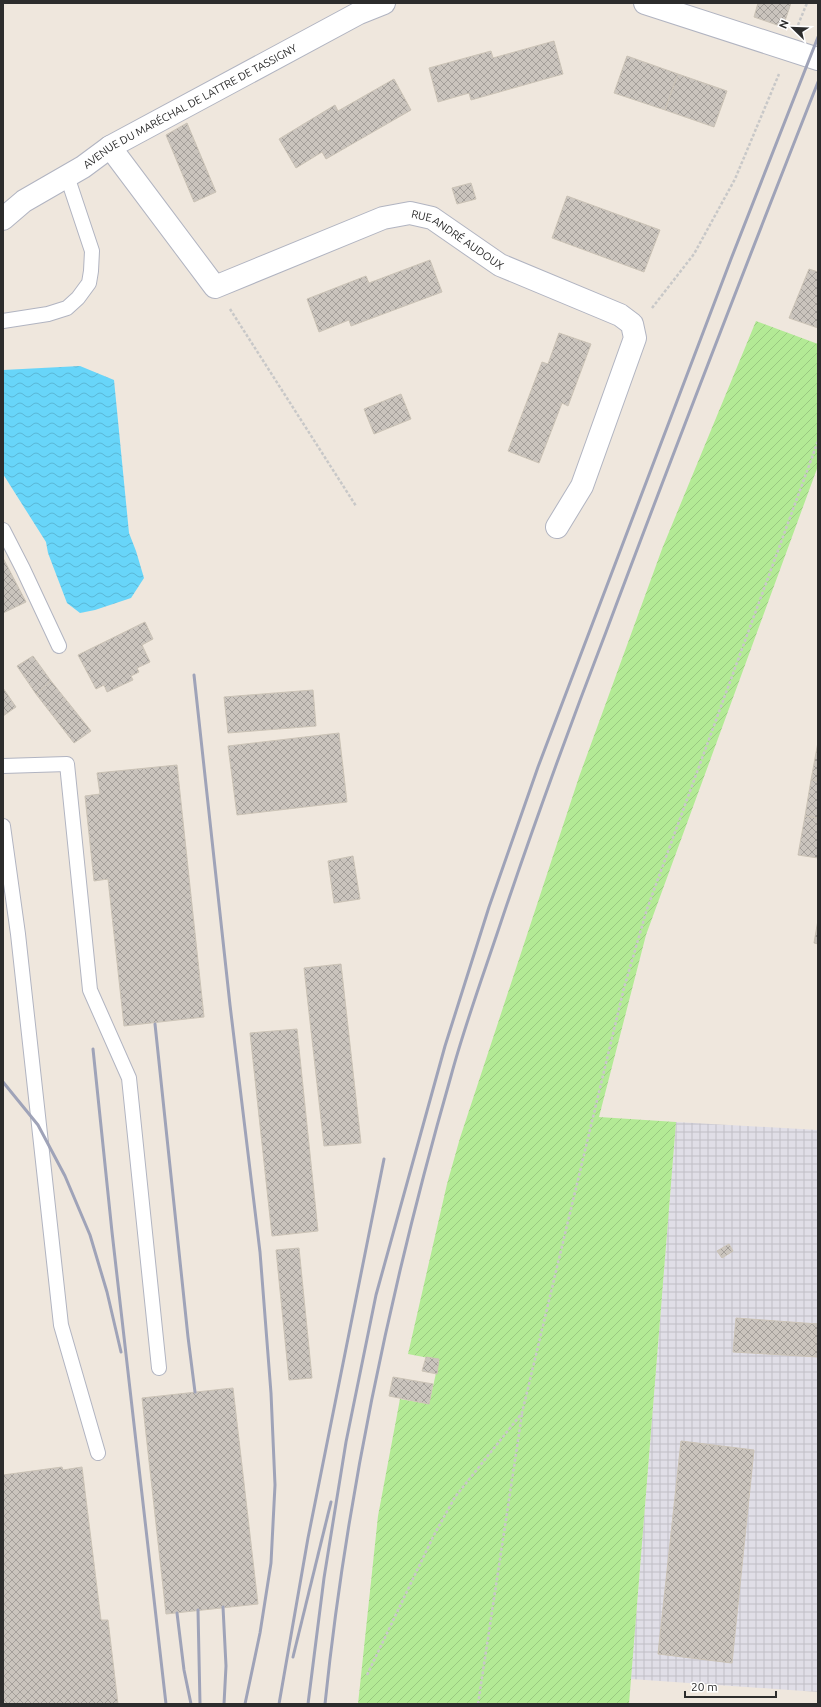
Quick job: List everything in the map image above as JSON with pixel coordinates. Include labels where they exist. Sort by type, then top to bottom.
[{"type":"street","name":"AVENUE DU MARÉCHAL DE LATTRE DE TASSIGNY","points":[[3,219],[24,201],[83,167],[110,147],[359,13],[384,3]]},
{"type":"street","points":[[645,3],[818,59]]},
{"type":"street","points":[[110,147],[215,287]]},
{"type":"street","name":"RUE ANDRÉ AUDOUX","points":[[215,287],[382,218],[410,213],[432,218],[500,265],[620,315],[632,324]]},
{"type":"street","points":[[557,527],[582,486],[635,338],[632,324]]},
{"type":"lane","points":[[3,321],[48,314],[66,308],[78,298],[88,283],[91,271],[92,251],[67,176]]},
{"type":"lane","points":[[3,530],[59,646]]},
{"type":"lane","points":[[3,766],[67,764],[90,990],[129,1078],[159,1368]]},
{"type":"lane","points":[[3,826],[18,934],[61,1325],[98,1453]]},
{"type":"path","points":[[632,324],[651,309],[694,254],[735,179],[789,49]]},
{"type":"path","points":[[215,287],[356,506]]},
{"type":"path","points":[[478,1704],[522,1413],[624,988],[647,909],[818,441]]},
{"type":"path","points":[[367,1675],[434,1535],[455,1497],[522,1413]]},
{"type":"shaded area","points":[[676,1122],[818,1130],[818,1692],[631,1679]]},
{"type":"green space","points":[[756,321],[818,344],[818,466],[646,935],[599,1117],[676,1122],[629,1704],[358,1704],[378,1516],[400,1399],[429,1404],[439,1360],[408,1354],[447,1184],[460,1138],[579,777],[662,549]]},
{"type":"water","points":[[80,366],[114,380],[129,533],[144,578],[131,598],[95,610],[80,613],[67,603],[48,553],[46,542],[3,474],[3,370]]},
{"type":"building","points":[[758,3],[791,3],[783,27],[754,17]]},
{"type":"building","points":[[554,41],[563,74],[471,100],[469,93],[438,102],[429,68],[491,51],[493,58]]},
{"type":"building","points":[[627,56],[678,74],[665,110],[614,93]]},
{"type":"building","points":[[678,74],[727,91],[714,127],[665,110]]},
{"type":"building","points":[[394,79],[411,110],[326,159],[322,152],[296,168],[279,139],[335,105],[338,111]]},
{"type":"building","points":[[187,123],[216,192],[194,202],[166,135]]},
{"type":"building","points":[[471,183],[476,199],[457,204],[452,188]]},
{"type":"building","points":[[567,196],[660,230],[644,272],[552,238]]},
{"type":"building","points":[[430,260],[442,292],[351,326],[349,320],[319,332],[307,299],[366,276],[369,283]]},
{"type":"building","points":[[809,269],[818,272],[818,328],[789,318]]},
{"type":"building","points":[[559,333],[591,344],[568,406],[562,403],[539,463],[508,451],[542,362],[548,364]]},
{"type":"building","points":[[401,394],[411,419],[374,434],[364,409]]},
{"type":"building","points":[[3,558],[26,602],[3,613]]},
{"type":"building","points":[[145,622],[153,639],[142,645],[150,662],[137,668],[139,672],[131,676],[133,680],[107,692],[104,685],[96,689],[78,655]]},
{"type":"building","points":[[33,656],[51,681],[36,694],[17,666]]},
{"type":"building","points":[[51,681],[91,731],[74,743],[36,694]]},
{"type":"building","points":[[3,688],[16,707],[3,716]]},
{"type":"building","points":[[313,690],[316,726],[228,733],[224,697]]},
{"type":"building","points":[[339,733],[347,802],[237,815],[228,746]]},
{"type":"building","points":[[818,742],[818,781],[811,780]]},
{"type":"building","points":[[177,765],[204,1017],[124,1026],[108,879],[94,881],[85,796],[100,794],[97,773]]},
{"type":"building","points":[[811,780],[818,781],[818,818],[805,816]]},
{"type":"building","points":[[805,816],[818,818],[818,858],[798,855]]},
{"type":"building","points":[[353,856],[360,899],[334,903],[328,861]]},
{"type":"building","points":[[818,920],[818,944],[814,943]]},
{"type":"building","points":[[341,964],[361,1143],[324,1146],[304,968]]},
{"type":"building","points":[[297,1029],[318,1231],[272,1236],[250,1033]]},
{"type":"building","points":[[729,1244],[733,1251],[722,1258],[717,1251]]},
{"type":"building","points":[[299,1248],[312,1378],[289,1380],[276,1250]]},
{"type":"building","points":[[736,1318],[818,1324],[818,1357],[733,1352]]},
{"type":"building","points":[[426,1357],[439,1359],[437,1374],[422,1371]]},
{"type":"building","points":[[393,1377],[433,1384],[429,1404],[389,1396]]},
{"type":"building","points":[[233,1388],[258,1604],[166,1614],[142,1398]]},
{"type":"building","points":[[681,1441],[754,1450],[732,1663],[658,1654]]},
{"type":"building","points":[[62,1467],[63,1470],[82,1467],[101,1620],[108,1620],[118,1704],[3,1704],[3,1475]]},
{"type":"railway","points":[[308,1704],[324,1578],[346,1442],[376,1295],[445,1046],[489,907],[538,767],[731,259],[818,37]]},
{"type":"railway","points":[[325,1704],[334,1624],[346,1545],[374,1387],[410,1231],[462,1037],[552,776],[684,425],[818,82]]},
{"type":"railway","points":[[194,675],[230,1005],[260,1252],[271,1393],[275,1485],[271,1563],[260,1633],[245,1704]]},
{"type":"railway","points":[[155,1024],[195,1392]]},
{"type":"railway","points":[[93,1049],[112,1232],[166,1704]]},
{"type":"railway","points":[[3,1082],[38,1125],[65,1176],[90,1235],[107,1292],[121,1352]]},
{"type":"railway","points":[[279,1704],[308,1538],[384,1159]]},
{"type":"railway","points":[[293,1657],[331,1502]]},
{"type":"railway","points":[[223,1607],[226,1666],[224,1704]]},
{"type":"railway","points":[[198,1610],[200,1704]]},
{"type":"railway","points":[[177,1613],[184,1670],[191,1704]]}]
